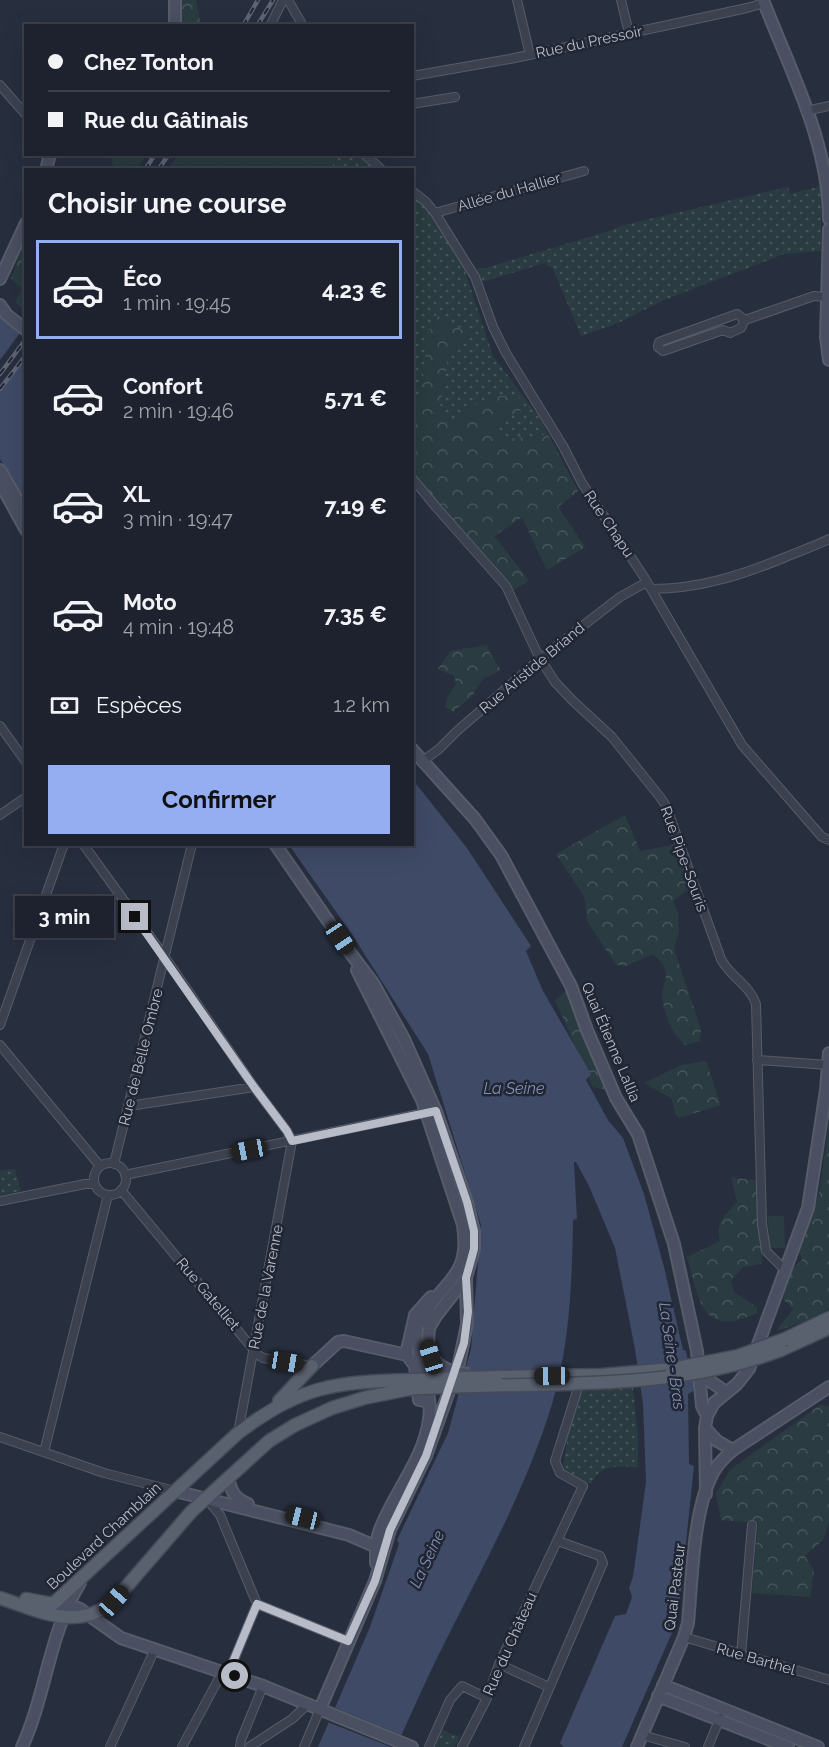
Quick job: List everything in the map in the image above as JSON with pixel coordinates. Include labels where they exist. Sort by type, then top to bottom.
[{"type":"main road","points":[[0,1598],[62,1617],[91,1616],[107,1607],[191,1512],[269,1441],[307,1419],[348,1402],[409,1384],[496,1377],[602,1375],[672,1369],[783,1345],[829,1318]]},
{"type":"main road","points":[[272,1408],[297,1396],[337,1384],[361,1381],[409,1384],[630,1382],[668,1378],[723,1368],[829,1328]]},
{"type":"main road","points":[[272,1408],[312,1366]]},
{"type":"main road","name":"Boulevard Chamblain","points":[[53,1604],[238,1433],[272,1408]]},
{"type":"main road","points":[[0,1590],[32,1601],[53,1604]]},
{"type":"street","points":[[175,0],[175,24]]},
{"type":"street","points":[[271,24],[285,0],[302,24]]},
{"type":"street","points":[[517,0],[530,55]]},
{"type":"street","points":[[621,0],[629,33]]},
{"type":"street","points":[[763,1],[821,152],[828,185],[829,219]]},
{"type":"street","name":"Rue du Pressoir","points":[[414,76],[530,55],[747,8],[763,1]]},
{"type":"street","points":[[0,86],[24,113]]},
{"type":"street","points":[[414,104],[455,97]]},
{"type":"street","points":[[806,111],[829,106]]},
{"type":"street","points":[[366,156],[380,168]]},
{"type":"street","name":"Allée du Hallier","points":[[435,213],[584,171]]},
{"type":"street","name":"Rue Chapu","points":[[414,193],[435,213],[475,277],[493,327],[506,353],[563,446],[582,483],[649,585],[742,745],[822,837],[829,840]]},
{"type":"street","points":[[0,277],[24,227]]},
{"type":"street","points":[[829,229],[826,337],[829,360]]},
{"type":"street","points":[[745,320],[737,314],[659,342],[658,347],[663,351],[723,330],[730,333],[741,328],[745,320],[814,296],[827,297]]},
{"type":"street","points":[[0,305],[7,315],[24,328]]},
{"type":"street","points":[[0,470],[4,488],[24,526]]},
{"type":"street","name":"Rue Pipe-Souris","points":[[414,480],[506,586],[540,659],[555,681],[572,700],[612,736],[666,806],[721,959],[726,970],[753,996],[756,1004],[759,1143],[765,1246],[766,1251],[785,1270]]},
{"type":"street","points":[[4,488],[24,513]]},
{"type":"street","name":"Rue Aristide Briand","points":[[423,760],[439,749],[540,659],[620,597],[649,585],[693,587],[762,567],[829,539]]},
{"type":"street","points":[[0,726],[24,759]]},
{"type":"street","name":"Quai Étienne Lallia","points":[[414,751],[475,819],[501,855],[571,986],[616,1098],[638,1134],[674,1244],[699,1369],[703,1410],[707,1416]]},
{"type":"street","points":[[0,814],[24,798]]},
{"type":"street","points":[[0,1025],[63,846]]},
{"type":"street","points":[[84,846],[292,1141]]},
{"type":"street","name":"Rue de Belle Ombre","points":[[114,1164],[192,846]]},
{"type":"street","points":[[276,846],[373,983],[385,1004],[432,1112],[472,1222],[474,1249],[466,1278],[468,1312],[464,1343],[426,1456],[381,1542]]},
{"type":"street","points":[[0,1045],[100,1166]]},
{"type":"street","points":[[706,1494],[705,1428],[707,1416],[717,1400],[737,1384],[749,1369],[808,1208],[829,1053]]},
{"type":"street","points":[[757,1060],[828,1065]]},
{"type":"street","points":[[129,1106],[254,1087]]},
{"type":"street","points":[[125,1175],[432,1112]]},
{"type":"street","points":[[304,1747],[323,1711],[348,1641],[375,1581],[381,1526],[420,1449],[429,1419],[429,1402],[418,1353],[418,1336],[422,1323],[430,1308],[459,1269],[464,1256],[463,1225],[432,1112]]},
{"type":"street","name":"Rue de la Varenne","points":[[238,1433],[292,1141]]},
{"type":"street","points":[[114,1164],[121,1168],[125,1175],[124,1185],[113,1195],[108,1195],[100,1191],[95,1184],[95,1174],[100,1166],[114,1164]]},
{"type":"street","points":[[0,1201],[95,1184]]},
{"type":"street","name":"Rue Gatelliet","points":[[121,1190],[263,1358],[312,1366]]},
{"type":"street","points":[[44,1452],[108,1195]]},
{"type":"street","points":[[407,1356],[415,1315],[450,1274],[458,1260],[465,1238]]},
{"type":"street","points":[[466,1278],[429,1328],[427,1343],[431,1357],[438,1364],[457,1373],[496,1377]]},
{"type":"street","points":[[312,1366],[338,1342],[344,1341],[407,1356],[415,1366],[419,1400],[446,1402]]},
{"type":"street","points":[[699,1369],[707,1379],[726,1392]]},
{"type":"street","points":[[706,1494],[714,1472],[723,1459],[829,1387]]},
{"type":"street","points":[[700,1390],[717,1400]]},
{"type":"street","name":"Rue du Château","points":[[462,1747],[487,1698],[499,1664],[583,1485],[560,1473],[555,1461],[577,1391]]},
{"type":"street","points":[[705,1428],[717,1441],[734,1450]]},
{"type":"street","points":[[0,1437],[104,1473],[175,1491]]},
{"type":"street","points":[[228,1478],[236,1499],[253,1506],[381,1542]]},
{"type":"street","name":"Boulevard Chamblain","points":[[175,1491],[381,1542]]},
{"type":"street","name":"Quai Pasteur","points":[[637,1747],[688,1623],[698,1525],[706,1494]]},
{"type":"street","points":[[182,1747],[218,1680],[230,1669],[257,1604],[220,1515],[206,1498]]},
{"type":"street","points":[[741,1655],[752,1525]]},
{"type":"street","points":[[524,1747],[603,1563],[600,1556],[558,1541]]},
{"type":"street","points":[[22,1747],[31,1725],[62,1617],[83,1577]]},
{"type":"street","points":[[53,1604],[80,1609],[122,1638],[263,1686],[407,1745]]},
{"type":"street","points":[[257,1604],[348,1641]]},
{"type":"street","points":[[106,1628],[107,1607]]},
{"type":"street","points":[[40,1611],[57,1632]]},
{"type":"street","name":"Rue Barthel","points":[[684,1637],[829,1680]]},
{"type":"street","points":[[110,1747],[155,1649]]},
{"type":"street","points":[[499,1664],[549,1687]]},
{"type":"street","points":[[663,1685],[818,1747]]},
{"type":"street","points":[[240,1747],[263,1686]]},
{"type":"street","points":[[429,1747],[450,1700],[462,1686],[487,1698]]},
{"type":"street","points":[[658,1696],[788,1747]]},
{"type":"street","points":[[249,1747],[292,1719],[308,1704]]},
{"type":"street","points":[[708,1747],[724,1709]]},
{"type":"street","points":[[642,1735],[668,1745],[685,1747]]},
{"type":"green space","points":[[181,0],[196,0],[201,24],[181,24]]},
{"type":"green space","points":[[111,156],[145,156],[137,168],[113,167]]},
{"type":"green space","points":[[178,156],[327,156],[335,168],[169,168]]},
{"type":"green space","points":[[224,156],[357,156],[374,168],[213,168]]},
{"type":"green space","points":[[821,186],[821,251],[784,254],[664,300],[616,324],[581,336],[553,269],[545,263],[482,282],[477,268],[485,268],[624,225],[788,187],[790,194]]},
{"type":"green space","points":[[414,198],[427,208],[463,265],[493,356],[539,417],[578,491],[558,507],[585,547],[547,570],[522,517],[494,536],[529,581],[513,590],[414,471]]},
{"type":"green space","points":[[24,241],[24,310],[15,302],[22,288],[11,279]]},
{"type":"green space","points":[[436,315],[470,336],[458,351],[448,358],[440,408],[444,423],[457,420],[470,408],[488,398],[509,395],[521,399],[520,413],[502,418],[491,432],[508,439],[548,434],[578,491],[558,507],[585,547],[547,570],[522,517],[494,536],[529,581],[513,590],[439,507],[414,471],[414,404],[420,402],[428,333]]},
{"type":"green space","points":[[487,645],[501,670],[483,679],[472,696],[453,712],[445,707],[448,696],[456,684],[454,676],[438,669],[450,651]]},
{"type":"green space","points":[[625,815],[640,851],[678,844],[689,889],[673,901],[678,913],[679,932],[674,949],[701,1029],[700,1041],[685,1045],[671,1026],[662,995],[666,973],[660,961],[653,954],[626,966],[616,965],[587,921],[585,898],[556,854]]},
{"type":"green space","points":[[568,990],[610,1091],[593,1087],[555,1000]]},
{"type":"green space","points":[[706,1061],[721,1105],[679,1118],[671,1098],[644,1083],[681,1065]]},
{"type":"green space","points":[[829,1125],[829,1309],[806,1321],[776,1331],[793,1309],[783,1299],[792,1269],[802,1260],[799,1250],[819,1193]]},
{"type":"green space","points":[[15,1169],[21,1191],[0,1195],[0,1170]]},
{"type":"green space","points":[[731,1177],[758,1181],[762,1264],[743,1267],[731,1281],[734,1292],[757,1307],[757,1313],[738,1320],[724,1321],[713,1318],[706,1311],[695,1288],[687,1257],[720,1241],[720,1224],[737,1202]]},
{"type":"green space","points":[[768,1216],[784,1216],[785,1248],[769,1248]]},
{"type":"green space","points":[[633,1388],[638,1436],[638,1467],[605,1469],[595,1477],[591,1484],[562,1470],[566,1438],[580,1391]]},
{"type":"green space","points":[[820,1405],[829,1406],[829,1522],[823,1540],[805,1556],[814,1571],[810,1597],[752,1593],[758,1523],[721,1520],[716,1493],[731,1469]]},
{"type":"green space","points":[[442,1730],[460,1737],[455,1747],[435,1747]]},
{"type":"water","points":[[0,314],[24,334],[24,498],[0,459]]},
{"type":"water","name":"La Seine","points":[[414,781],[467,848],[531,946],[526,951],[543,991],[591,1074],[586,1080],[608,1120],[623,1138],[644,1194],[683,1350],[686,1351],[692,1369],[695,1390],[688,1394],[689,1464],[694,1466],[678,1619],[622,1747],[564,1747],[560,1743],[615,1616],[626,1614],[632,1597],[629,1588],[633,1577],[646,1482],[643,1404],[635,1349],[615,1248],[589,1186],[574,1162],[577,1219],[573,1220],[571,1289],[563,1359],[541,1437],[515,1501],[432,1667],[396,1747],[318,1747],[370,1627],[399,1544],[397,1540],[448,1433],[471,1349],[481,1225],[428,1054],[351,933],[290,846],[414,846]]},
{"type":"pier","points":[[24,330],[24,358],[0,392],[0,360]]},
{"type":"pier","points":[[331,1706],[404,1736],[399,1747],[391,1747],[325,1721]]},
{"type":"railway","points":[[244,24],[258,0]]},
{"type":"railway","points":[[258,24],[273,0]]},
{"type":"railway","points":[[146,168],[154,156]]},
{"type":"railway","points":[[159,168],[168,156]]},
{"type":"railway","points":[[0,374],[24,342]]},
{"type":"railway","points":[[0,389],[24,358]]},
{"type":"route","points":[[135,917],[292,1141],[436,1111],[467,1202],[474,1231],[474,1249],[466,1278],[467,1324],[459,1364],[426,1456],[390,1530],[375,1581],[348,1641],[257,1604],[230,1669],[225,1674],[235,1676]]},
{"type":"water label","name":"La Seine - Bras","points":[[672,1356]]}]
